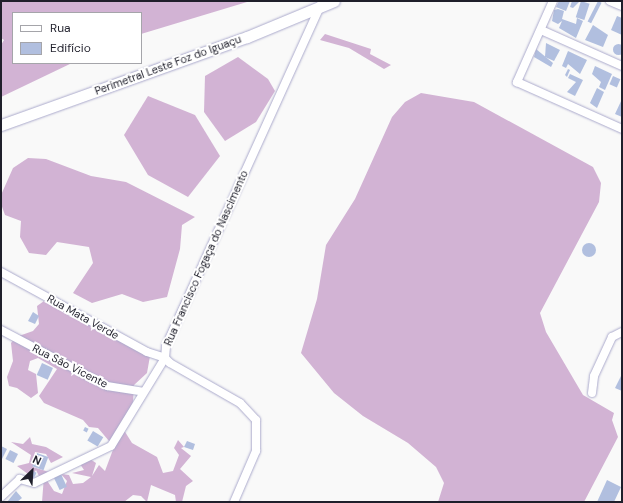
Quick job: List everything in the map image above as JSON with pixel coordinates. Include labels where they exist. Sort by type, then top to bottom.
[{"type":"highway","name":"Perimetral Leste Foz do Iguaçu","points":[[1,125],[321,4],[334,1]]},
{"type":"street","points":[[553,1],[517,82],[622,129]]},
{"type":"street","points":[[610,1],[622,6]]},
{"type":"street","name":"Rua Francisco Fogaça do Nascimento","points":[[234,502],[256,451],[256,420],[240,403],[165,358],[166,346],[321,4]]},
{"type":"street","points":[[541,30],[622,66]]},
{"type":"street","name":"Rua Mata Verde","points":[[1,272],[147,352],[165,358]]},
{"type":"street","name":"Rua São Vicente","points":[[1,330],[107,386],[143,392]]},
{"type":"street","points":[[592,393],[594,376],[612,337],[622,332]]},
{"type":"street","points":[[1,497],[20,479],[34,483],[111,446],[128,424],[143,392],[165,358]]},
{"type":"shaded area","points":[[1,1],[247,2],[142,34],[142,12],[12,12],[12,64],[70,64],[1,97],[1,45],[4,40],[1,38]]},
{"type":"shaded area","points":[[325,34],[371,49],[370,54],[391,65],[384,69],[349,48],[320,40]]},
{"type":"shaded area","points":[[238,57],[268,79],[275,91],[256,122],[225,141],[204,112],[205,76]]},
{"type":"shaded area","points":[[421,93],[474,102],[593,167],[601,183],[599,202],[540,313],[546,332],[583,395],[614,413],[612,420],[618,437],[584,502],[438,502],[444,483],[436,467],[408,443],[363,416],[334,393],[301,353],[317,299],[326,245],[355,199],[392,117],[405,102]]},
{"type":"shaded area","points":[[148,96],[195,115],[220,156],[188,197],[148,175],[124,135]]},
{"type":"shaded area","points":[[28,158],[46,159],[91,176],[126,182],[195,217],[182,225],[180,249],[167,297],[143,302],[122,294],[92,303],[73,293],[93,263],[89,247],[57,242],[46,255],[29,253],[20,237],[21,221],[5,215],[1,204],[1,195],[13,168]]},
{"type":"shaded area","points":[[44,301],[150,356],[147,373],[134,385],[133,402],[122,427],[132,443],[157,457],[163,473],[173,471],[179,455],[174,448],[178,440],[184,447],[181,448],[191,456],[180,469],[193,481],[186,486],[182,502],[176,502],[175,495],[151,485],[147,502],[141,496],[133,495],[124,502],[42,502],[44,476],[54,491],[62,494],[67,481],[61,474],[69,475],[73,484],[83,483],[91,477],[72,473],[84,470],[80,464],[90,459],[96,463],[92,476],[99,465],[105,471],[117,439],[109,441],[98,428],[89,427],[83,420],[44,403],[39,396],[57,369],[38,358],[30,361],[28,370],[36,374],[38,393],[31,398],[17,388],[9,386],[7,377],[13,361],[11,343],[16,337],[33,331],[39,324],[37,306]]},
{"type":"shaded area","points":[[30,437],[32,444],[46,447],[63,457],[51,463],[46,454],[35,452],[33,467],[49,472],[46,475],[39,476],[36,470],[32,477],[17,466],[29,463],[31,455],[11,442],[23,444]]},
{"type":"building","points":[[559,1],[570,1],[566,11],[556,7]]},
{"type":"building","points":[[572,1],[580,1],[573,8],[570,7]]},
{"type":"building","points":[[581,1],[590,4],[584,20],[576,17]]},
{"type":"building","points":[[598,1],[602,3],[591,23],[588,21]]},
{"type":"building","points":[[558,9],[564,11],[562,19],[576,24],[577,18],[583,21],[576,38],[559,28],[562,21],[558,24],[552,21],[554,10]]},
{"type":"building","points":[[617,16],[622,18],[622,35],[611,30]]},
{"type":"building","points":[[593,25],[608,35],[603,47],[585,40]]},
{"type":"building","points":[[546,43],[560,50],[554,61],[545,57]]},
{"type":"building","points":[[618,43],[622,45],[624,49],[622,53],[618,55],[614,53],[612,49],[614,45]]},
{"type":"building","points":[[536,49],[553,63],[551,67],[534,57]]},
{"type":"building","points":[[568,51],[587,60],[580,74],[568,64],[566,68],[562,66]]},
{"type":"building","points":[[595,66],[612,74],[605,90],[599,87],[601,82],[592,74]]},
{"type":"building","points":[[568,69],[570,70],[567,77],[565,75]]},
{"type":"building","points":[[570,74],[583,80],[575,96],[567,92],[576,82],[568,78]]},
{"type":"building","points":[[613,76],[620,79],[617,87],[609,84]]},
{"type":"building","points":[[597,88],[604,92],[597,108],[590,103]]},
{"type":"building","points":[[622,99],[622,117],[615,114]]},
{"type":"building","points":[[589,243],[594,245],[596,250],[594,255],[589,257],[584,255],[582,250],[584,245]]},
{"type":"building","points":[[33,312],[39,316],[35,324],[28,321]]},
{"type":"building","points":[[42,363],[53,368],[48,380],[37,375]]},
{"type":"building","points":[[622,374],[622,391],[615,388]]},
{"type":"building","points":[[85,427],[89,429],[87,432],[83,431]]},
{"type":"building","points":[[93,431],[103,437],[98,447],[87,440]]},
{"type":"building","points":[[187,441],[195,444],[193,450],[184,447]]},
{"type":"building","points":[[1,446],[7,449],[1,461]]},
{"type":"building","points":[[10,450],[18,454],[13,463],[5,459]]},
{"type":"building","points":[[37,453],[48,457],[43,470],[32,466]]},
{"type":"building","points":[[33,471],[37,473],[33,479],[30,477]]},
{"type":"building","points":[[61,474],[67,487],[60,490],[54,477]]},
{"type":"building","points":[[607,480],[621,487],[614,502],[597,502]]},
{"type":"building","points":[[16,491],[22,498],[17,502],[7,502]]}]
